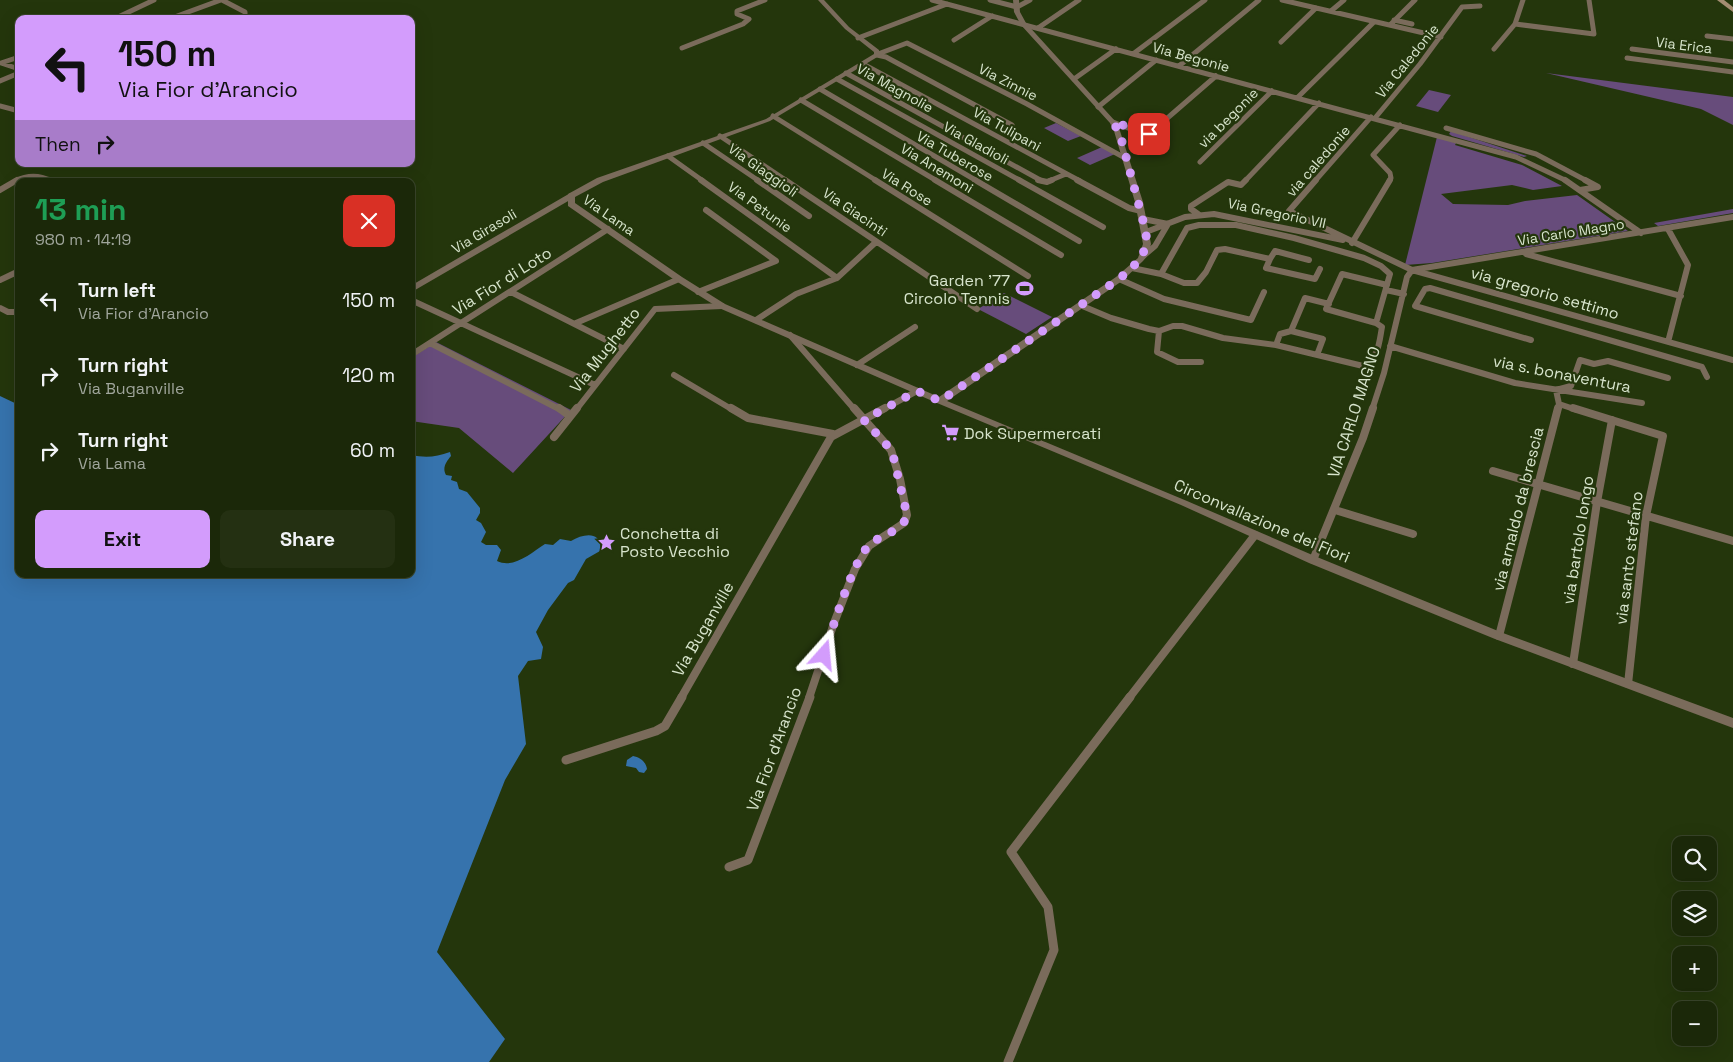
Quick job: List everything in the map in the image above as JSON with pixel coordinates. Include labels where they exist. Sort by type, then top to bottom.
[{"type":"main road","points":[[1720,0],[1733,10]]},
{"type":"street","points":[[122,15],[154,0]]},
{"type":"street","points":[[180,15],[221,0],[244,12],[245,15]]},
{"type":"street","points":[[682,48],[743,24],[749,19],[737,14],[737,12],[756,2],[765,0]]},
{"type":"street","points":[[821,0],[833,17],[877,51],[878,54],[1012,125]]},
{"type":"street","name":"Via Begonie","points":[[932,0],[1400,124],[1525,161],[1546,170],[1580,190],[1641,233]]},
{"type":"street","points":[[990,0],[1016,3],[1030,0]]},
{"type":"street","points":[[1038,28],[1079,0]]},
{"type":"street","points":[[1134,54],[1205,0]]},
{"type":"street","points":[[1179,66],[1258,0]]},
{"type":"street","points":[[1282,0],[1441,37]]},
{"type":"street","points":[[1331,12],[1344,0]]},
{"type":"street","points":[[1390,25],[1415,0]]},
{"type":"street","points":[[1494,49],[1515,24],[1523,0]]},
{"type":"street","points":[[1515,24],[1594,34],[1589,0]]},
{"type":"street","points":[[1016,3],[1023,24],[1113,122],[1120,134],[1146,232],[1147,245],[1142,257]]},
{"type":"street","points":[[858,38],[947,4]]},
{"type":"street","name":"Via Caledonie","points":[[1373,118],[1427,56],[1462,8],[1480,6]]},
{"type":"street","points":[[1281,42],[1316,8]]},
{"type":"street","points":[[954,40],[992,16]]},
{"type":"street","points":[[1394,20],[1412,24]]},
{"type":"street","points":[[1297,98],[1374,22]]},
{"type":"street","points":[[1707,36],[1733,39]]},
{"type":"street","name":"Via Zinnie","points":[[878,54],[907,43],[1125,158]]},
{"type":"street","points":[[1074,78],[1116,49]]},
{"type":"street","name":"Via Erica","points":[[1632,49],[1733,62]]},
{"type":"street","name":"Via Lama","points":[[878,54],[768,120],[600,180],[571,196],[571,204],[698,292],[722,306],[940,401]]},
{"type":"street","points":[[1627,58],[1733,72]]},
{"type":"street","points":[[1,64],[15,59]]},
{"type":"street","points":[[1098,107],[1156,60]]},
{"type":"street","points":[[1,64],[15,68]]},
{"type":"street","name":"Via Tulipani","points":[[863,64],[1142,215]]},
{"type":"street","name":"Via Magnolie","points":[[846,73],[1040,181],[1046,182],[1066,174]]},
{"type":"street","points":[[0,81],[15,75]]},
{"type":"street","points":[[1113,122],[1144,134],[1149,134],[1216,76]]},
{"type":"street","name":"Via Gladioli","points":[[837,79],[1103,227]]},
{"type":"street","name":"Via Tuberose","points":[[820,89],[1079,241]]},
{"type":"street","name":"via begonie","points":[[1200,162],[1272,91]]},
{"type":"street","name":"Via Anemoni","points":[[801,100],[1061,255]]},
{"type":"street","points":[[1198,214],[1191,209],[1192,206],[1226,182],[1232,182],[1241,186],[1319,104]]},
{"type":"street","points":[[0,106],[15,110]]},
{"type":"street","name":"Via Rose","points":[[773,116],[1028,276]]},
{"type":"street","name":"via caledonie","points":[[1352,242],[1289,211],[1373,118]]},
{"type":"street","points":[[1443,136],[1448,121]]},
{"type":"street","points":[[1352,242],[1391,178],[1390,173],[1373,155],[1400,124]]},
{"type":"street","points":[[1446,128],[1536,154],[1598,187],[1580,190]]},
{"type":"street","name":"Via Giacinti","points":[[720,136],[976,308]]},
{"type":"street","name":"Via Giaggioli","points":[[703,142],[809,216]]},
{"type":"street","points":[[1525,161],[1536,154]]},
{"type":"street","name":"Via Petunie","points":[[668,156],[837,278]]},
{"type":"street","points":[[21,178],[25,176],[40,176],[44,178]]},
{"type":"street","points":[[0,190],[15,182]]},
{"type":"street","name":"Via Girasoli","points":[[415,287],[571,196]]},
{"type":"street","points":[[698,292],[776,261],[706,210]]},
{"type":"street","name":"Via Gregorio VII","points":[[1146,232],[1198,214],[1226,215],[1352,242]]},
{"type":"street","points":[[940,401],[1119,279],[1132,268],[1155,246],[1168,224],[1142,215]]},
{"type":"street","name":"Via Carlo Magno","points":[[1412,270],[1733,217]]},
{"type":"street","points":[[1080,305],[1111,318],[1159,331],[1173,326],[1182,326],[1223,338],[1276,345],[1363,366],[1371,363],[1377,354],[1382,327],[1376,323],[1390,274],[1387,269],[1339,248],[1236,225],[1195,225],[1187,228],[1161,274]]},
{"type":"street","points":[[1668,228],[1688,265],[1668,342]]},
{"type":"street","name":"Via Fior di Loto","points":[[415,352],[608,230]]},
{"type":"street","points":[[756,320],[796,294],[837,278],[876,242]]},
{"type":"street","name":"via gregorio settimo","points":[[1352,242],[1412,270],[1733,360]]},
{"type":"street","points":[[1132,268],[1161,274],[1186,285],[1193,286],[1200,282],[1217,250],[1225,249],[1270,259]]},
{"type":"street","points":[[1309,260],[1275,251],[1266,268],[1315,279],[1320,269]]},
{"type":"street","points":[[1521,253],[1680,296]]},
{"type":"street","name":"VIA CARLO MAGNO","points":[[1313,560],[1363,438],[1388,356],[1408,277],[1412,270]]},
{"type":"street","points":[[0,280],[15,273]]},
{"type":"street","points":[[1329,304],[1342,274],[1404,294]]},
{"type":"street","points":[[576,323],[679,279]]},
{"type":"street","points":[[1119,279],[1164,299],[1251,320],[1264,292]]},
{"type":"street","points":[[1415,306],[1425,289],[1430,288],[1702,367],[1707,377]]},
{"type":"street","points":[[511,292],[624,348]]},
{"type":"street","name":"Via Carlo Magno","points":[[1276,345],[1280,334],[1291,331],[1306,298],[1329,304],[1326,309],[1376,323]]},
{"type":"street","points":[[415,302],[595,385]]},
{"type":"street","points":[[1401,302],[1531,340]]},
{"type":"street","name":"Via Mughetto","points":[[554,437],[655,309],[722,306]]},
{"type":"street","points":[[0,308],[8,312],[15,312]]},
{"type":"street","points":[[1587,333],[1591,321]]},
{"type":"street","points":[[857,365],[915,327]]},
{"type":"street","points":[[1159,331],[1157,352],[1168,360],[1190,365],[1201,362]]},
{"type":"street","points":[[1291,331],[1323,339],[1318,355]]},
{"type":"street","name":"Via Fior d'Arancio","points":[[729,867],[748,860],[802,720],[834,623],[855,569],[869,546],[898,528],[906,520],[906,510],[893,455],[886,444],[790,335]]},
{"type":"street","points":[[430,343],[557,407],[570,416]]},
{"type":"street","name":"via s. bonaventura","points":[[1390,346],[1515,383],[1642,403]]},
{"type":"street","points":[[1377,354],[1388,356]]},
{"type":"street","points":[[1556,390],[1571,386],[1580,360],[1594,364],[1608,361],[1668,378]]},
{"type":"street","points":[[674,375],[748,418],[833,434],[864,420],[917,391]]},
{"type":"street","name":"via arnaldo da brescia","points":[[1500,636],[1559,404],[1556,390]]},
{"type":"street","name":"Circonvallazione dei Fiori","points":[[940,401],[1313,560],[1500,636],[1733,723]]},
{"type":"street","points":[[1559,404],[1612,420]]},
{"type":"street","name":"via santo stefano","points":[[1612,420],[1663,436],[1646,516],[1628,684]]},
{"type":"street","name":"via bartolo longo","points":[[1572,664],[1597,502],[1612,420]]},
{"type":"street","name":"Via Buganville","points":[[566,760],[656,731],[664,726],[819,455],[833,434]]},
{"type":"street","points":[[1493,471],[1539,486],[1733,541]]},
{"type":"street","points":[[1335,510],[1413,534]]},
{"type":"street","points":[[1008,1062],[1054,950],[1048,907],[1011,852],[1255,535]]},
{"type":"shaded area","points":[[1546,73],[1733,97],[1733,125],[1701,109]]},
{"type":"shaded area","points":[[1429,90],[1451,95],[1438,112],[1416,106]]},
{"type":"shaded area","points":[[1056,123],[1081,136],[1068,141],[1044,128]]},
{"type":"shaded area","points":[[1451,131],[1527,156],[1524,157],[1452,136],[1449,134]]},
{"type":"shaded area","points":[[1437,137],[1456,143],[1455,145],[1522,165],[1562,186],[1533,190],[1512,185],[1441,194],[1453,204],[1508,205],[1525,201],[1577,195],[1628,231],[1432,263],[1405,265]]},
{"type":"shaded area","points":[[1102,147],[1115,154],[1090,165],[1077,158]]},
{"type":"shaded area","points":[[1733,209],[1733,213],[1658,226],[1654,223]]},
{"type":"shaded area","points":[[1004,293],[1052,317],[1026,334],[978,309]]},
{"type":"shaded area","points":[[436,342],[571,410],[513,473],[459,428],[415,422],[415,355]]},
{"type":"water","points":[[0,396],[15,403],[15,578],[415,578],[415,455],[431,456],[450,452],[451,456],[444,470],[446,475],[452,476],[451,480],[457,482],[459,489],[467,492],[480,508],[480,513],[476,520],[481,523],[486,532],[481,542],[486,545],[497,545],[501,550],[497,561],[503,563],[516,562],[545,544],[553,545],[560,539],[571,541],[587,535],[596,537],[599,540],[600,551],[586,559],[574,580],[568,583],[548,610],[536,632],[543,647],[541,659],[528,661],[518,676],[526,744],[505,780],[437,952],[505,1039],[489,1062],[0,1062]]},
{"type":"water","points":[[633,756],[644,762],[647,769],[644,773],[639,772],[636,768],[626,766],[627,760]]},
{"type":"place","name":"Garden '77 Circolo Tennis","points":[[1024,289]]},
{"type":"place","name":"Dok Supermercati","points":[[950,433]]},
{"type":"place","name":"Conchetta di Posto Vecchio","points":[[606,542]]},
{"type":"route","points":[[824,655],[855,569],[869,546],[898,528],[904,523],[907,515],[893,455],[886,444],[864,420],[917,391],[940,401],[1119,279],[1132,268],[1142,257],[1147,245],[1146,232],[1120,134],[1113,122],[1146,135],[1149,134]]}]
